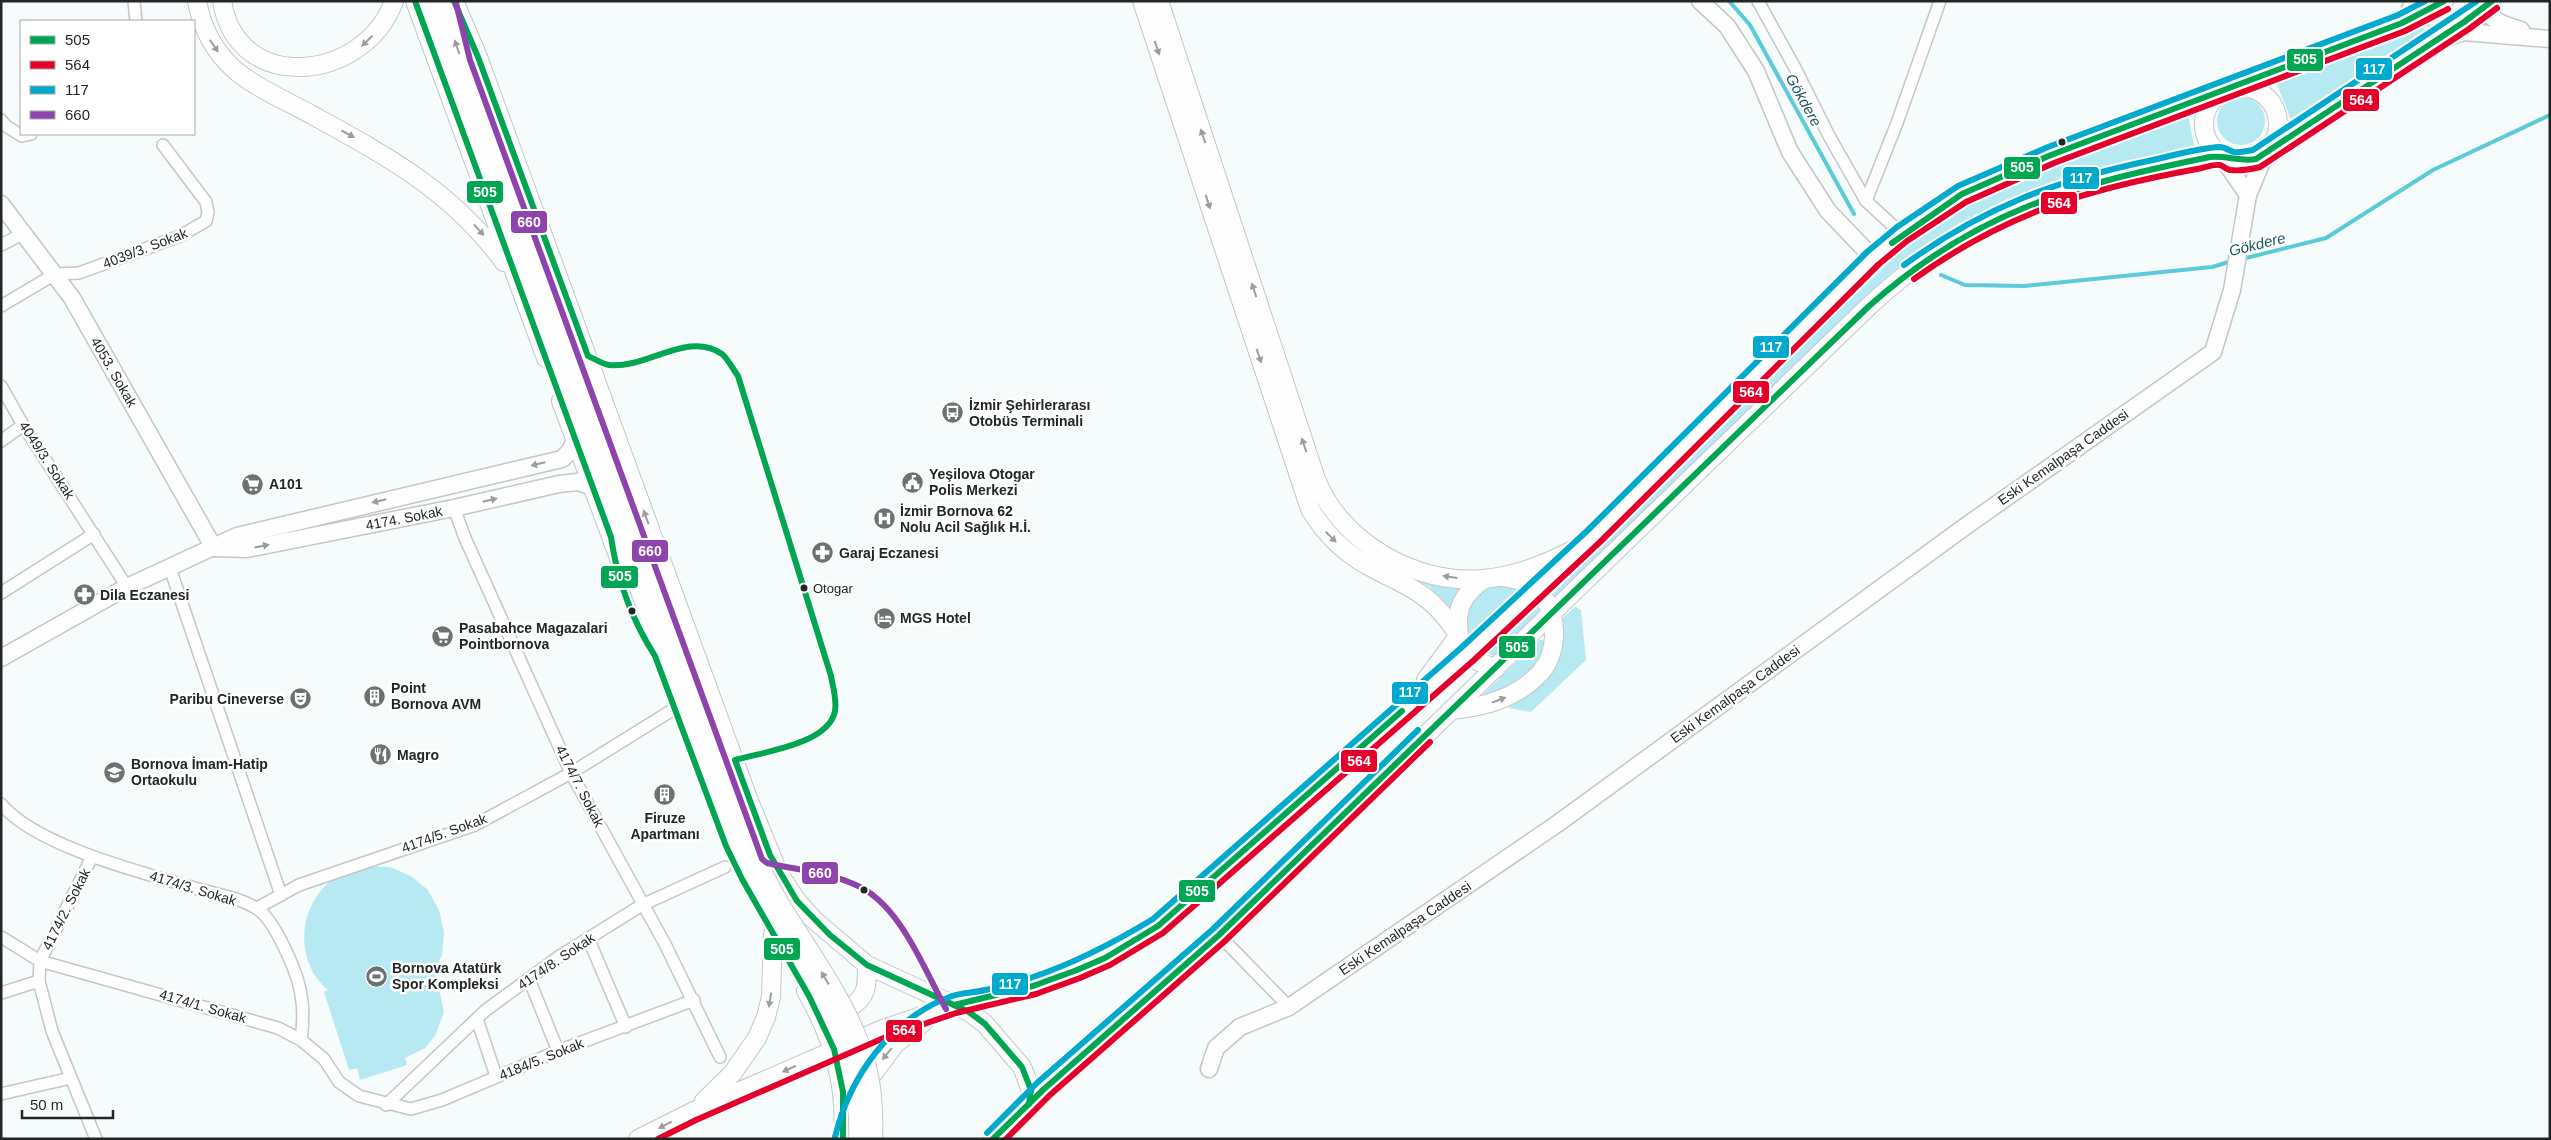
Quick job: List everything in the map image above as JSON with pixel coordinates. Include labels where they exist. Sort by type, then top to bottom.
[{"type":"main road","points":[[196,1],[207,36],[220,56],[236,71],[384,154],[421,179],[475,226],[514,276]]},
{"type":"main road","points":[[222,1],[229,24],[248,48],[274,63],[303,68],[328,63],[353,53],[375,33],[394,1]]},
{"type":"main road","points":[[415,1],[514,276],[726,846],[742,880],[809,996],[834,1049],[844,1092],[843,1139]]},
{"type":"main road","points":[[426,1],[730,837],[753,886],[822,1001],[841,1040],[852,1079],[857,1109],[858,1139]]},
{"type":"main road","points":[[442,1],[457,48],[739,820],[770,886],[833,990],[859,1044],[867,1066],[874,1107],[873,1139]]},
{"type":"main road","points":[[1142,1],[1310,509],[1325,531],[1349,553],[1364,564],[1419,592],[1448,620],[1468,653],[1477,661],[1496,668]]},
{"type":"main road","points":[[1159,1],[1312,470],[1324,499],[1357,536],[1394,560],[1440,576],[1516,578],[1541,595],[1551,616],[1554,630],[1552,652],[1542,671],[1526,686],[1502,700],[1482,706],[1451,710]]},
{"type":"main road","points":[[638,1139],[692,1112],[883,1029],[954,1005],[1033,986],[1078,970],[1105,958],[1158,926],[1468,653],[1536,590],[1594,536],[1874,258],[1902,234],[1962,194],[2051,155],[2402,23],[2440,2]]},
{"type":"main road","points":[[461,3],[478,57],[770,855],[779,874],[803,907],[830,935],[867,965],[976,1016],[1014,1055],[1028,1080],[1031,1090],[1029,1104]]},
{"type":"main road","points":[[2266,152],[2278,132],[2279,120],[2276,109],[2270,99],[2250,87],[2227,89],[2217,95],[2209,104],[2204,126],[2206,138],[2212,148],[2221,156],[2232,161],[2244,162],[2256,159],[2487,3]]},
{"type":"main road","points":[[993,1139],[1029,1104],[1219,935],[1896,282],[1948,244],[2005,214],[2061,192],[2103,179],[2221,156]]},
{"type":"main road","points":[[1404,709],[1459,636],[1457,619],[1461,604],[1469,589],[1491,578],[1563,555],[1594,536]]},
{"type":"main road","points":[[692,1112],[727,1080],[757,1038],[766,1017],[771,996],[774,934]]},
{"type":"main road","points":[[809,996],[824,1011],[835,1013],[845,1010],[865,995],[868,984],[867,965]]},
{"type":"main road","points":[[843,1139],[857,1097],[886,1054],[917,1026],[954,1005]]},
{"type":"street","points":[[134,1],[136,20]]},
{"type":"street","points":[[1700,1],[1727,26],[1751,64],[1790,152],[1828,210],[1874,258]]},
{"type":"street","points":[[1758,1],[1796,68],[1828,134],[1866,201],[1902,234]]},
{"type":"street","points":[[1866,201],[1897,123],[1940,1]]},
{"type":"street","points":[[2402,23],[2411,1]]},
{"type":"street","points":[[2440,2],[2433,41],[2464,32],[2548,38]]},
{"type":"street","points":[[2487,3],[2490,15],[2500,23],[2548,38]]},
{"type":"street","points":[[1,120],[6,126],[20,135]]},
{"type":"street","name":"4039/3. Sokak","points":[[1,306],[55,274],[79,273],[180,236],[206,221],[208,212],[206,202],[163,145]]},
{"type":"street","name":"Eski Kemalpaşa Caddesi","points":[[1209,1069],[1216,1048],[1240,1027],[1289,1007],[1557,824],[1966,526],[2213,352],[2232,290],[2248,195],[2266,152]]},
{"type":"street","points":[[2221,156],[2248,195]]},
{"type":"street","name":"4053. Sokak","points":[[1,204],[72,298],[214,548]]},
{"type":"street","points":[[1,245],[24,233]]},
{"type":"street","name":"4049/3. Sokak","points":[[1,386],[24,426],[127,587]]},
{"type":"street","points":[[1,440],[24,426]]},
{"type":"street","name":"4174. Sokak","points":[[1,658],[127,587],[246,533],[562,459],[570,451],[575,440]]},
{"type":"street","name":"4174. Sokak","points":[[214,548],[247,549],[454,508],[560,484],[578,482],[593,487]]},
{"type":"street","name":"4174/7. Sokak","points":[[454,508],[465,538],[571,773],[694,1000],[720,1057]]},
{"type":"street","points":[[2,592],[94,534]]},
{"type":"street","points":[[170,568],[281,895]]},
{"type":"street","name":"4174/5. Sokak","points":[[257,908],[299,885],[344,868],[475,825],[571,773],[674,708]]},
{"type":"street","name":"4174/3. Sokak","points":[[1,804],[10,814],[46,836],[92,857],[217,894],[257,908]]},
{"type":"street","name":"4174/2. Sokak","points":[[40,961],[92,857]]},
{"type":"street","name":"4174/8. Sokak","points":[[386,1105],[476,1019],[529,979],[588,938],[642,905],[725,867]]},
{"type":"street","points":[[257,908],[270,923],[283,945],[301,994],[304,1019],[301,1040]]},
{"type":"street","points":[[1219,935],[1289,1007]]},
{"type":"street","name":"4174/1. Sokak","points":[[1,937],[40,961],[278,1028],[301,1040],[324,1059],[338,1082],[359,1096],[386,1105]]},
{"type":"street","points":[[588,938],[626,1027]]},
{"type":"street","points":[[40,961],[39,981],[52,1031],[96,1139]]},
{"type":"street","points":[[529,979],[558,1051]]},
{"type":"street","points":[[1,993],[39,981]]},
{"type":"street","name":"4184/5. Sokak","points":[[386,1105],[411,1109],[442,1100],[558,1051],[694,1000]]},
{"type":"street","points":[[476,1019],[496,1076]]},
{"type":"street","points":[[1,1094],[71,1078]]},
{"type":"shaded area","points":[[2422,24],[2425,31],[2292,122],[2276,82],[2324,66]]},
{"type":"shaded area","points":[[2241,97],[2250,99],[2258,104],[2263,112],[2265,121],[2263,130],[2258,138],[2250,143],[2241,145],[2232,143],[2224,138],[2219,130],[2217,121],[2219,112],[2224,104],[2232,99]]},
{"type":"shaded area","points":[[2188,115],[2195,150],[2126,163],[2030,194],[1954,230],[1907,261],[1884,279],[1556,597],[1549,590],[1904,248],[1964,206],[2006,184]]},
{"type":"shaded area","points":[[1414,576],[1462,588],[1449,608],[1429,587],[1412,579]]},
{"type":"shaded area","points":[[1495,583],[1523,588],[1469,638],[1465,620],[1469,605],[1479,593]]},
{"type":"shaded area","points":[[1535,604],[1542,611],[1494,656],[1483,652]]},
{"type":"shaded area","points":[[1575,607],[1581,610],[1586,660],[1531,712],[1509,708],[1513,698],[1522,694],[1559,621]]},
{"type":"shaded area","points":[[1539,640],[1545,640],[1547,651],[1519,686],[1479,698]]},
{"type":"shaded area","name":"Bornova Atatürk Spor Kompleksi","points":[[367,866],[390,867],[411,876],[428,890],[439,910],[444,932],[442,955],[435,970],[444,1012],[435,1036],[425,1048],[405,1058],[407,1065],[360,1080],[357,1068],[349,1070],[324,992],[328,990],[310,967],[304,938],[305,924],[316,896],[330,881],[340,875]]},
{"type":"waterway","name":"Gökdere","points":[[1729,1],[1750,25],[1854,214]]},
{"type":"waterway","name":"Gökdere","points":[[2242,259],[2326,238],[2433,170],[2550,115]]},
{"type":"waterway","name":"Gökdere","points":[[1941,275],[1965,285],[2024,286],[2212,267],[2232,261]]},
{"type":"transit line","name":"505","points":[[415,1],[611,537],[621,584],[639,628],[655,656],[726,846],[742,879],[809,996],[834,1049],[843,1092],[843,1139]]},
{"type":"transit line","name":"505","points":[[454,1],[478,57],[588,356],[601,363],[623,365],[681,348],[695,346],[709,348],[722,354],[738,376],[831,676],[836,702],[835,711],[830,722],[821,731],[808,739],[777,750],[735,760],[770,855],[797,901],[830,935],[867,965],[969,1012],[985,1024],[1022,1067],[1031,1090],[1029,1104]]},
{"type":"transit line","name":"117","points":[[835,1137],[851,1092],[863,1071],[892,1034],[910,1019],[930,1006],[952,996],[1009,985],[1079,959],[1153,919],[1462,647],[1588,530],[1867,252],[1897,227],[1958,186],[2048,147],[2398,15],[2425,1]]},
{"type":"transit line","name":"505","points":[[1892,243],[1962,194],[2051,155],[2402,23],[2444,1]]},
{"type":"transit line","name":"117","points":[[1904,265],[1963,227],[2022,198],[2053,187],[2118,168],[2195,150],[2220,147],[2236,152],[2253,150],[2477,1]]},
{"type":"transit line","name":"505","points":[[993,1139],[1044,1089],[1219,935],[1868,307],[1908,274],[1947,247],[1987,225],[2027,206],[2069,191],[2210,157],[2244,160],[2256,159],[2464,22],[2492,1]]},
{"type":"transit line","name":"660","points":[[456,3],[470,60],[762,859],[767,863],[834,877],[856,885],[872,894],[886,907],[909,939],[946,1009]]},
{"type":"transit line","name":"564","points":[[1914,279],[1948,256],[2015,220],[2083,195],[2119,185],[2214,165],[2220,165],[2229,170],[2245,170],[2260,167],[2469,29],[2497,8]]},
{"type":"transit line","name":"564","points":[[658,1139],[696,1120],[886,1037],[956,1013],[1036,994],[1080,978],[1110,965],[1163,933],[1474,660],[1600,542],[1879,264],[1907,241],[1966,202],[2054,163],[2405,31],[2448,9]]},
{"type":"transit line","name":"505","points":[[954,1005],[1033,986],[1077,970],[1105,958],[1158,926],[1402,711]]},
{"type":"transit line","name":"117","points":[[987,1133],[1038,1082],[1213,929],[1418,730]]},
{"type":"transit line","name":"564","points":[[1006,1139],[1050,1095],[1225,941],[1430,742]]},
{"type":"place","name":"İzmir Şehirlerarası Otobüs Terminali","points":[[953,413]]},
{"type":"place","name":"Yeşilova Otogar Polis Merkezi","points":[[913,482]]},
{"type":"place","name":"A101","points":[[253,484]]},
{"type":"place","name":"İzmir Bornova 62 Nolu Acil Sağlık H.İ.","points":[[884,519]]},
{"type":"place","name":"Garaj Eczanesi","points":[[823,553]]},
{"type":"place","name":"Otogar","points":[[804,588]]},
{"type":"place","name":"Dila Eczanesi","points":[[84,595]]},
{"type":"place","name":"MGS Hotel","points":[[884,618]]},
{"type":"place","name":"Pasabahce Magazalari Pointbornova","points":[[443,636]]},
{"type":"place","name":"Point Bornova AVM","points":[[375,696]]},
{"type":"place","name":"Paribu Cineverse","points":[[300,699]]},
{"type":"place","name":"Magro","points":[[381,755]]},
{"type":"place","name":"Bornova İmam-Hatip Ortaokulu","points":[[115,772]]},
{"type":"place","name":"Firuze Apartmanı","points":[[665,795]]},
{"type":"place","name":"Bornova Atatürk Spor Kompleksi","points":[[376,976]]}]
